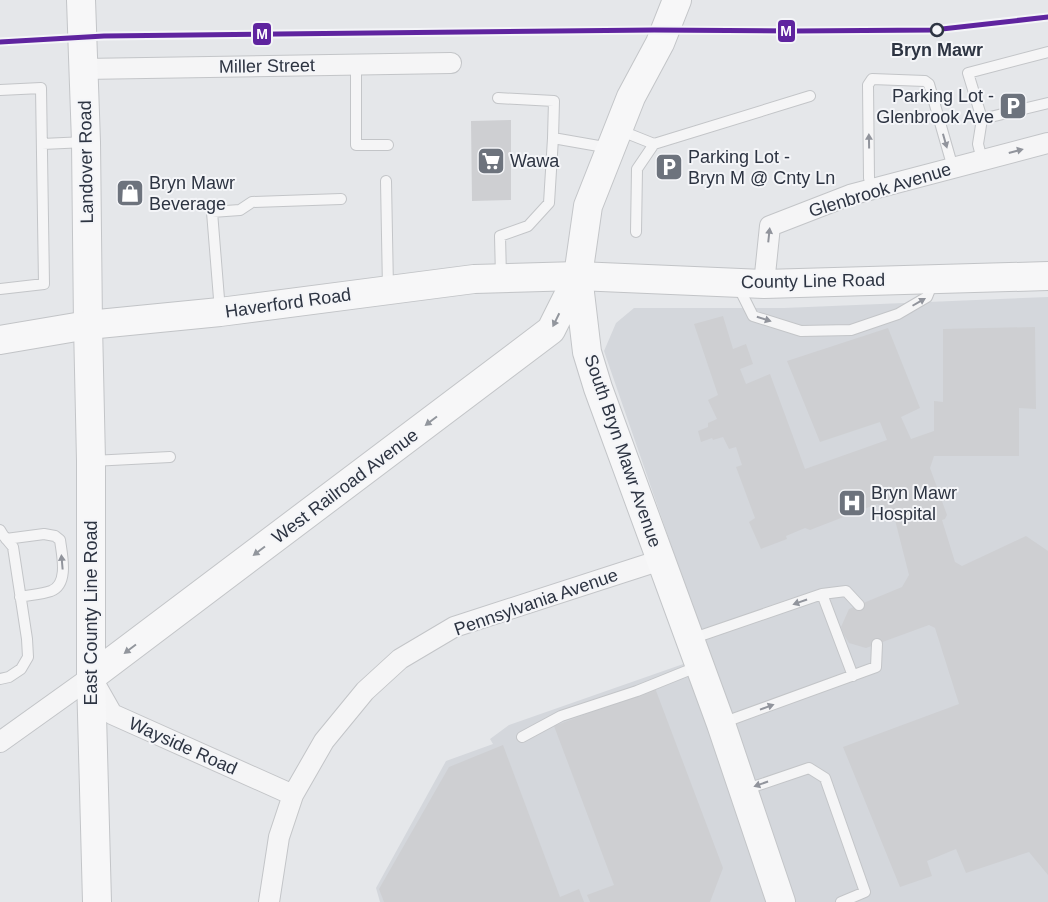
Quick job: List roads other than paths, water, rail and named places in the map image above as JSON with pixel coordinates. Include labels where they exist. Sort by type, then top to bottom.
[{"type":"main road","name":"Landover Road","points":[[80,0],[86,142],[88,325]]},
{"type":"main road","name":"South Bryn Mawr Avenue","points":[[678,0],[660,44],[631,97],[588,206],[578,276],[588,352],[598,388],[721,724],[744,790],[778,901]]},
{"type":"main road","name":"Haverford Road","points":[[0,340],[88,325],[220,312],[474,279],[578,276]]},
{"type":"main road","name":"County Line Road","points":[[578,276],[764,284],[1048,276]]},
{"type":"main road","name":"West Railroad Avenue","points":[[91,677],[551,330],[578,276]]},
{"type":"main road","name":"East County Line Road","points":[[88,325],[92,461],[91,677],[98,902]]},
{"type":"street","name":"Miller Street","points":[[83,70],[451,63]]},
{"type":"street","name":"Glenbrook Avenue","points":[[764,284],[770,226],[850,195],[1048,143]]},
{"type":"street","name":"Pennsylvania Avenue","points":[[269,902],[279,837],[293,795],[324,741],[365,690],[400,659],[454,627],[661,560]]},
{"type":"street","points":[[0,742],[91,677]]},
{"type":"street","name":"Wayside Road","points":[[91,677],[112,714],[293,795]]},
{"type":"lane","points":[[982,160],[978,144],[982,119],[968,73],[1048,52]]},
{"type":"lane","points":[[356,64],[356,145],[388,145]]},
{"type":"lane","points":[[872,189],[869,178],[868,85],[872,79],[925,81],[929,84],[953,168]]},
{"type":"lane","points":[[0,90],[41,88],[44,284],[0,288]]},
{"type":"lane","points":[[553,138],[615,139],[654,144],[810,96]]},
{"type":"lane","points":[[498,98],[554,101],[549,203],[528,226],[500,236],[501,277]]},
{"type":"lane","points":[[982,119],[1048,102]]},
{"type":"lane","points":[[42,144],[86,142]]},
{"type":"lane","points":[[636,232],[637,169],[654,144]]},
{"type":"lane","points":[[386,180],[388,290]]},
{"type":"lane","points":[[220,312],[212,212],[240,210],[252,202],[341,199]]},
{"type":"lane","points":[[736,283],[753,316],[801,331],[851,330],[898,314],[926,297],[934,279]]},
{"type":"lane","points":[[92,461],[170,457]]},
{"type":"lane","points":[[0,530],[12,546],[27,640],[28,658],[21,669],[9,677],[0,679]]},
{"type":"lane","points":[[6,539],[44,534],[55,536],[60,540],[63,576],[59,586],[52,591],[20,598]]},
{"type":"lane","points":[[690,640],[822,594],[846,591],[859,604]]},
{"type":"lane","points":[[822,594],[853,676]]},
{"type":"lane","points":[[721,724],[876,667],[876,644]]},
{"type":"lane","points":[[522,737],[561,716],[638,691],[700,666]]},
{"type":"lane","points":[[744,790],[809,768],[825,778],[865,892],[841,902]]},
{"type":"rail line","name":"M","points":[[0,42],[104,36],[654,30],[933,30],[1048,17]]},
{"type":"place","name":"Bryn Mawr","points":[[937,30]]},
{"type":"place","name":"Parking Lot - Glenbrook Ave","points":[[1013,106]]},
{"type":"place","name":"Wawa","points":[[491,161]]},
{"type":"place","name":"Parking Lot - Bryn M @ Cnty Ln","points":[[669,167]]},
{"type":"place","name":"Bryn Mawr Beverage","points":[[130,193]]},
{"type":"place","name":"Bryn Mawr Hospital","points":[[852,503]]}]
